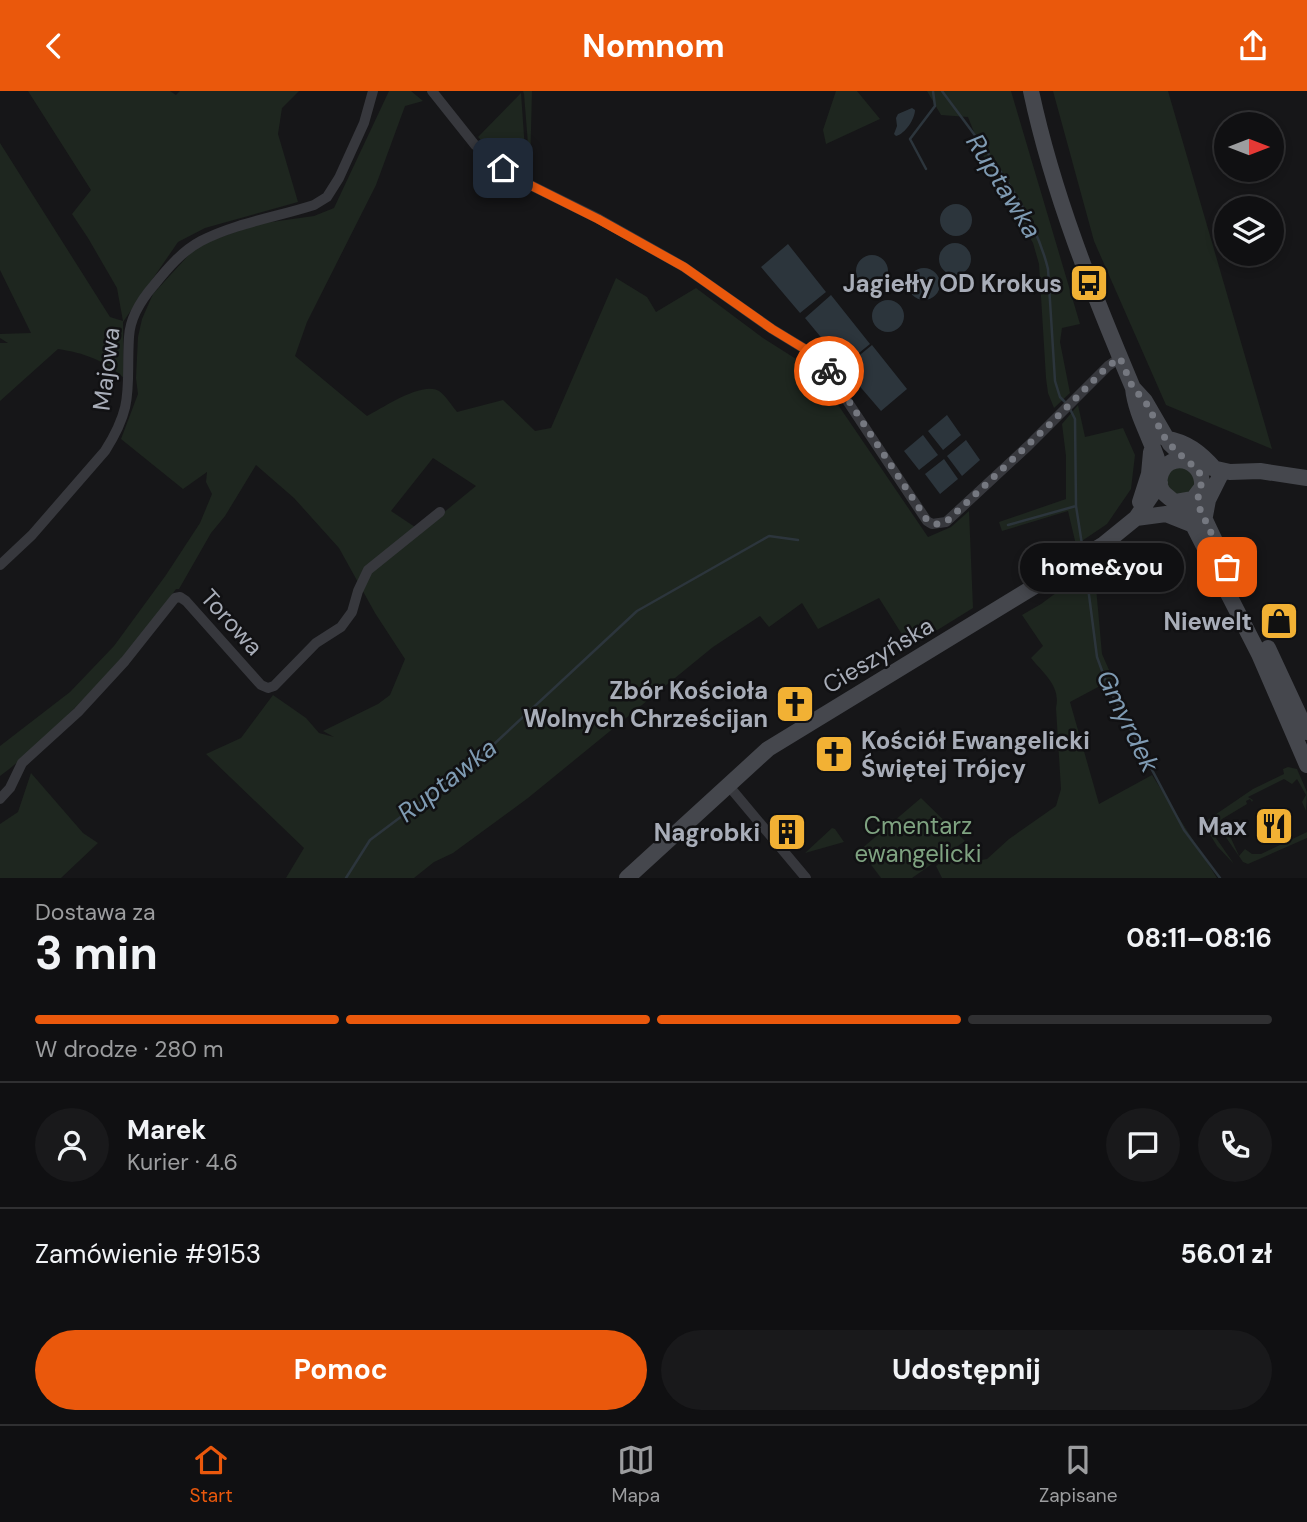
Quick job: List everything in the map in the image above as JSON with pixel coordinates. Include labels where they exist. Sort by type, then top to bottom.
[{"type":"street","name":"Majowa","points":[[0,565],[32,535],[115,436],[123,420],[129,394],[129,335],[136,310],[143,298],[169,267],[200,242],[226,231],[314,205],[327,197],[339,178],[364,123],[373,91]]},
{"type":"street","points":[[432,91],[475,145],[514,177],[598,219],[684,267],[772,329],[818,357],[932,524],[946,522],[1049,425],[1062,409],[1120,358]]},
{"type":"street","points":[[1031,91],[1072,237],[1133,388],[1145,401],[1158,440],[1160,478],[1164,494],[1199,522],[1307,732]]},
{"type":"street","points":[[1158,440],[1191,463],[1201,474],[1199,522],[1307,765]]},
{"type":"street","points":[[1158,440],[1184,443],[1196,449],[1222,472]]},
{"type":"street","points":[[1158,440],[1136,518],[1166,514],[1199,522]]},
{"type":"street","points":[[1160,478],[1172,462],[1191,463],[1222,472],[1260,471],[1307,478]]},
{"type":"street","points":[[1174,502],[1190,501],[1222,472]]},
{"type":"street","points":[[1199,522],[1222,472]]},
{"type":"street","name":"Cieszyńska","points":[[1136,518],[1160,478]]},
{"type":"street","name":"Cieszyńska","points":[[627,878],[768,749],[1069,566],[1136,518],[1174,502]]},
{"type":"street","name":"Torowa","points":[[0,799],[22,763],[78,712],[125,661],[175,598],[180,597],[186,601],[256,680],[268,688],[274,686],[316,643],[341,627],[352,613],[368,570],[440,512]]},
{"type":"street","points":[[728,785],[806,878]]},
{"type":"green space","points":[[28,91],[170,91],[176,95],[180,91],[299,91],[282,108],[278,134],[298,202],[205,228],[178,242],[123,322],[124,378],[93,358],[58,349],[0,401],[0,343],[8,343],[0,338],[0,334],[31,333],[0,270],[0,143],[110,317],[123,321],[117,288],[72,214],[91,190]]},
{"type":"green space","points":[[389,91],[411,91],[423,101],[405,106],[376,185],[307,322],[295,356],[367,416],[413,392],[432,389],[442,393],[457,412],[503,400],[535,431],[551,428],[616,278],[647,297],[656,312],[696,288],[763,338],[815,371],[928,537],[951,527],[969,511],[973,608],[910,647],[879,598],[818,629],[802,603],[769,627],[760,616],[713,647],[528,798],[414,878],[286,878],[304,848],[206,754],[241,738],[273,695],[306,718],[319,733],[334,737],[323,731],[378,704],[390,695],[405,659],[375,613],[339,548],[294,498],[256,465],[225,516],[211,533],[179,589],[176,589],[94,688],[41,741],[0,776],[0,746],[70,692],[114,646],[200,523],[212,494],[206,482],[207,472],[183,489],[121,439],[138,394],[138,337],[142,319],[153,294],[197,246],[257,224],[314,216],[334,208]],"holes":[[[433,458],[476,486],[421,531],[391,511]]]},
{"type":"green space","points":[[523,91],[532,91],[530,169],[524,94]]},
{"type":"green space","points":[[836,91],[857,91],[880,119],[826,144],[823,130]]},
{"type":"green space","points":[[927,91],[1011,91],[1080,324],[1062,328],[1060,342],[1070,393],[1054,408],[1046,378],[1039,264],[1033,243],[985,160],[968,117],[941,115]]},
{"type":"green space","points":[[1053,91],[1168,91],[1214,249],[1214,266],[1219,266],[1272,449],[1166,405],[1094,241]]},
{"type":"green space","points":[[521,93],[527,179],[504,164],[478,137]]},
{"type":"green space","points":[[1078,405],[1085,437],[1123,428],[1135,455],[1131,489],[1107,524],[1076,545],[1068,511],[1002,531],[999,522],[1066,499],[1066,456],[1062,424]]},
{"type":"green space","points":[[1173,467],[1187,467],[1196,480],[1193,490],[1179,496],[1167,488],[1167,474]]},
{"type":"green space","points":[[1094,565],[1102,654],[1113,679],[1070,702],[1099,804],[1152,775],[1217,878],[942,878],[936,866],[952,854],[970,862],[987,859],[1009,839],[1056,806],[1061,789],[1056,693],[1031,658],[1043,646],[1022,615]]},
{"type":"green space","points":[[1283,769],[1297,769],[1307,792],[1306,811],[1302,802],[1306,795],[1297,779],[1292,784],[1284,779],[1248,797],[1253,800],[1252,802],[1250,799],[1246,801],[1247,804],[1222,819],[1215,827],[1216,838],[1234,864],[1217,846],[1203,823],[1253,789],[1284,774]]},
{"type":"green space","points":[[31,773],[83,833],[98,843],[61,878],[0,878],[0,824],[18,812]]},
{"type":"green space","name":"Cmentarz ewangelicki","points":[[921,798],[965,841],[912,878],[881,878],[860,850]]},
{"type":"green space","points":[[1226,826],[1234,828],[1229,834],[1239,856],[1245,849],[1252,854],[1261,854],[1307,832],[1307,838],[1248,864],[1243,862],[1223,833]]},
{"type":"green space","points":[[832,828],[844,842],[805,853]]},
{"type":"shaded area","points":[[912,108],[915,114],[911,122],[896,136],[894,134],[898,114]]},
{"type":"shaded area","points":[[956,204],[968,208],[972,220],[968,232],[956,236],[944,232],[940,220],[944,208]]},
{"type":"shaded area","points":[[955,243],[967,247],[971,259],[967,271],[955,275],[943,271],[939,259],[943,247]]},
{"type":"shaded area","points":[[788,244],[826,292],[800,313],[761,267]]},
{"type":"shaded area","points":[[872,255],[884,259],[888,271],[884,283],[872,287],[860,283],[856,271],[860,259]]},
{"type":"shaded area","points":[[924,268],[936,272],[940,284],[936,296],[924,300],[912,296],[908,284],[912,272]]},
{"type":"shaded area","points":[[831,295],[870,344],[844,365],[805,318]]},
{"type":"shaded area","points":[[888,300],[900,304],[904,316],[900,328],[888,332],[876,328],[872,316],[876,304]]},
{"type":"shaded area","points":[[872,345],[907,389],[881,411],[844,368]]},
{"type":"shaded area","points":[[947,415],[961,435],[943,450],[928,431]]},
{"type":"shaded area","points":[[923,435],[938,455],[919,470],[904,451]]},
{"type":"shaded area","points":[[966,440],[980,460],[962,476],[947,456]]},
{"type":"shaded area","points":[[944,459],[958,479],[940,494],[925,474]]},
{"type":"waterway","points":[[926,169],[910,139],[935,106],[933,91]]},
{"type":"waterway","name":"Ruptawka","points":[[942,91],[1004,176],[1041,245],[1048,269],[1055,381],[1060,397],[1066,403]]},
{"type":"waterway","name":"Ruptawka","points":[[1070,409],[1075,419],[1076,506],[1083,551]]},
{"type":"waterway","name":"Ruptawka","points":[[1008,525],[1076,506]]},
{"type":"waterway","name":"Ruptawka","points":[[346,878],[370,840],[478,759],[637,611],[769,536],[798,540]]},
{"type":"waterway","name":"Gmyrdek","points":[[1085,564],[1097,657],[1108,687],[1184,830],[1220,878]]},
{"type":"way so far","points":[[829,371],[927,520],[932,524],[942,524],[1028,446],[1062,409],[1108,366],[1120,358],[1133,388],[1145,401],[1165,438],[1175,450],[1194,464],[1201,474],[1199,507],[1227,567]]},
{"type":"place","name":"Jagiełły OD Krokus","points":[[1089,283]]},
{"type":"place","name":"home&you","points":[[1227,567]]},
{"type":"place","name":"Niewelt","points":[[1279,621]]},
{"type":"place","name":"Zbór Kościoła Wolnych Chrześcijan","points":[[795,704]]},
{"type":"place","name":"Kościół Ewangelicki Świętej Trójcy","points":[[834,754]]},
{"type":"place","name":"Max","points":[[1274,826]]},
{"type":"place","name":"Nagrobki","points":[[787,832]]},
{"type":"route","points":[[503,168],[514,177],[598,219],[684,267],[772,329],[818,357],[829,371]]}]
